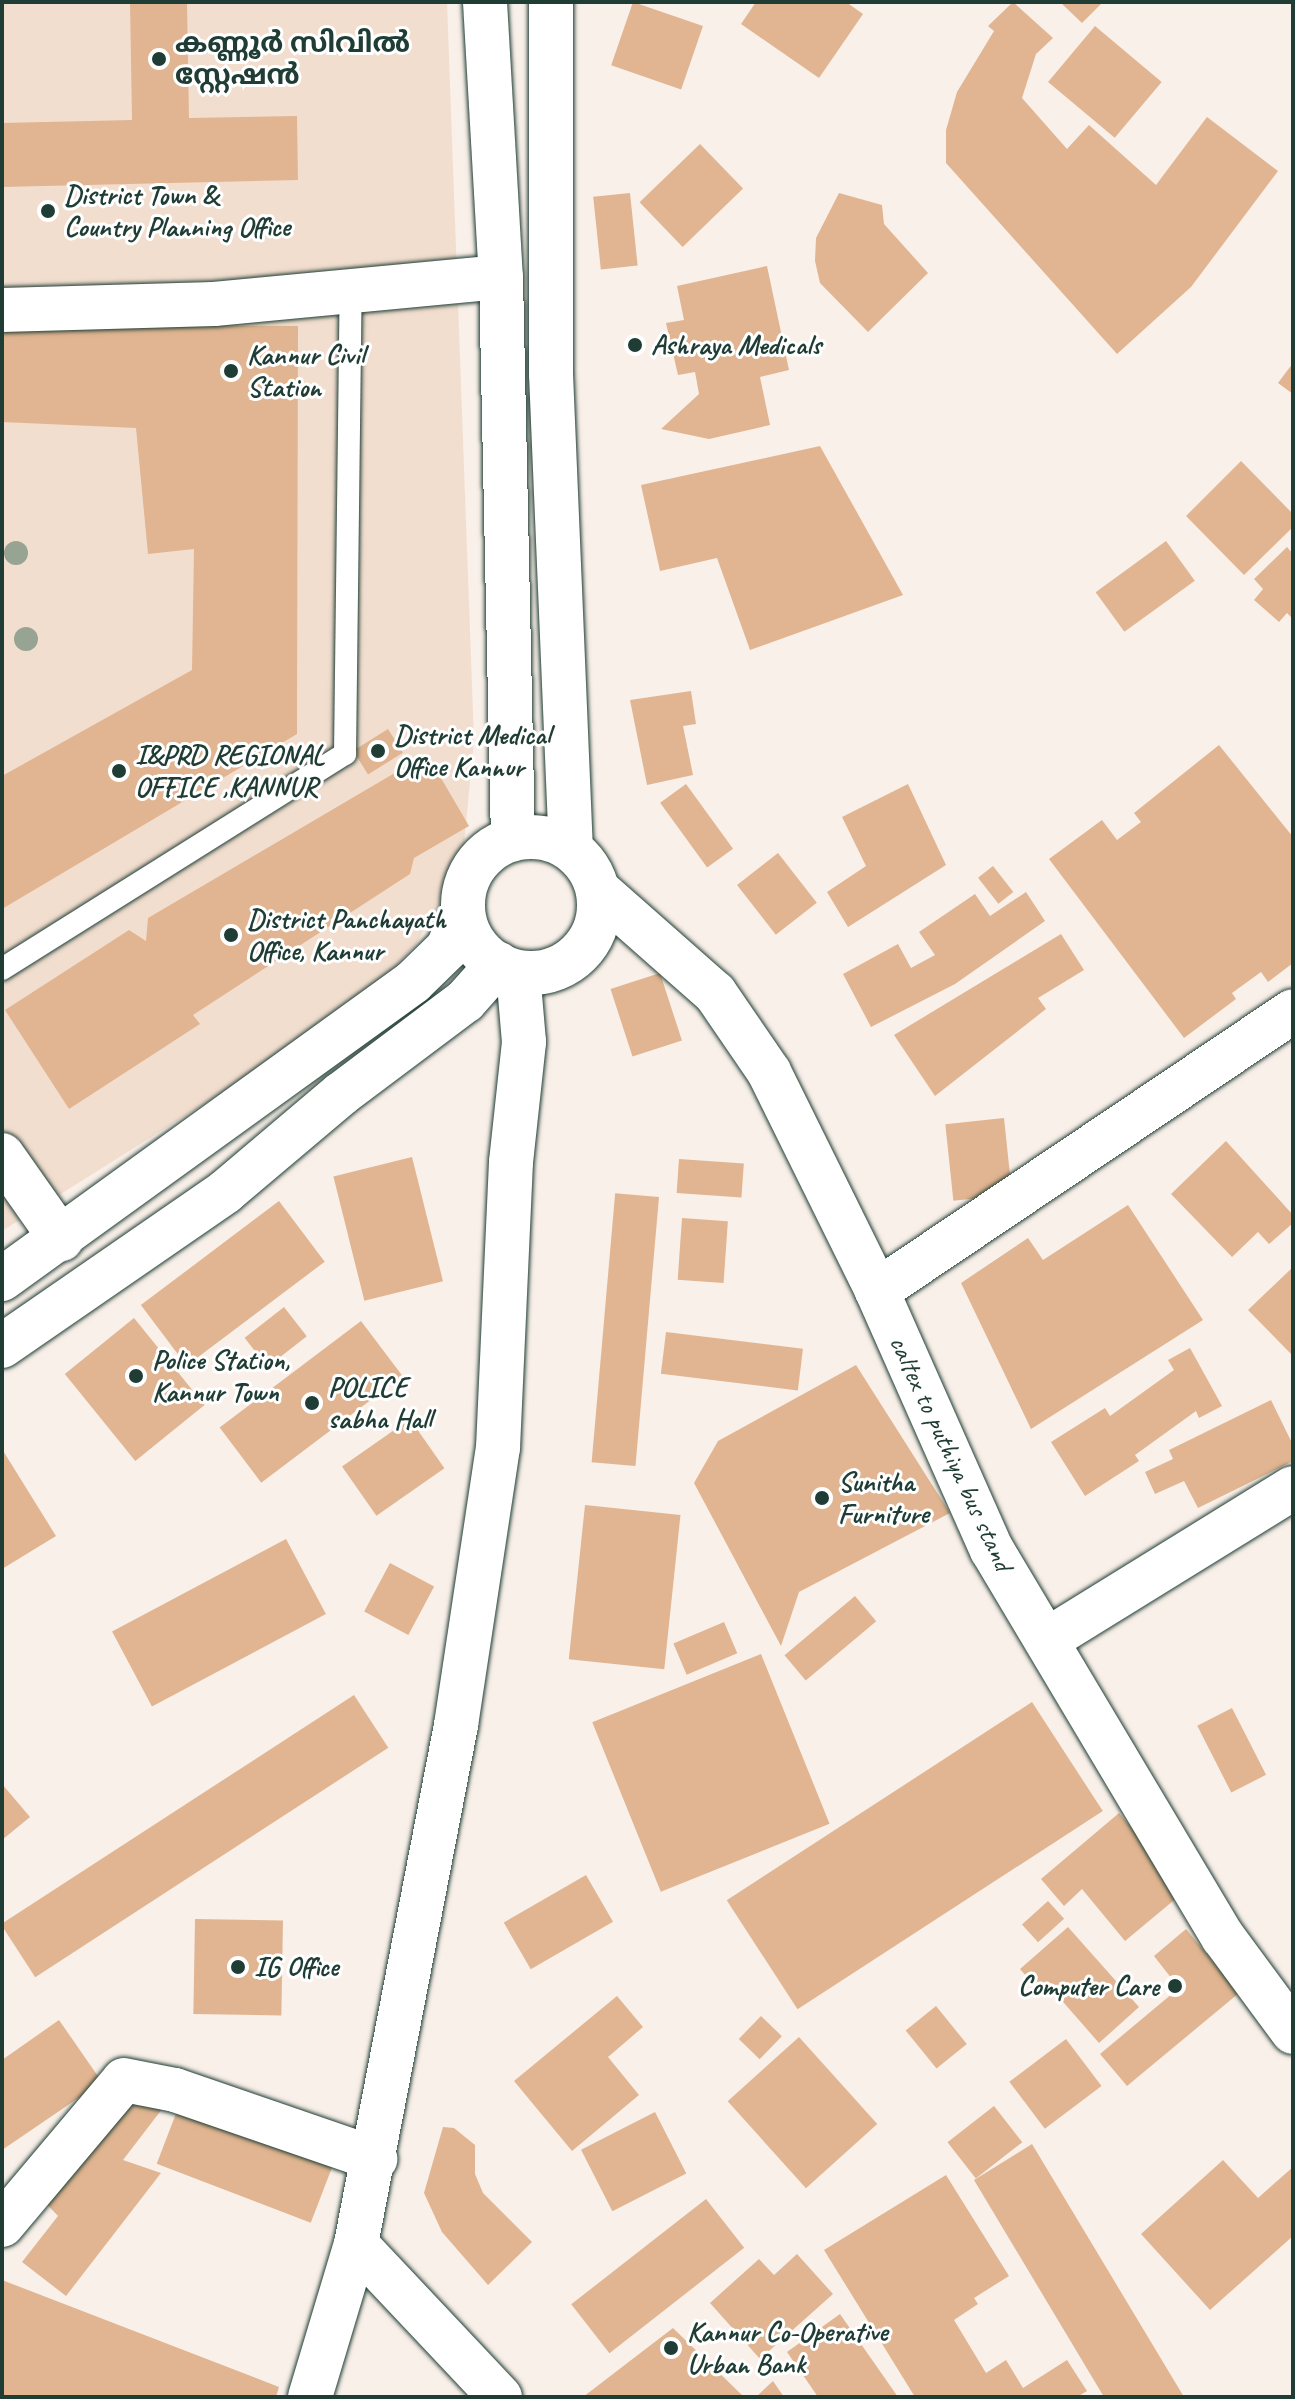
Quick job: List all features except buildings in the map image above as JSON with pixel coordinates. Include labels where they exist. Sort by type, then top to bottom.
[{"type":"main road","points":[[485,2],[501,277],[513,839]]},
{"type":"main road","points":[[551,2],[551,374],[571,849]]},
{"type":"main road","points":[[2,310],[351,294],[501,277]]},
{"type":"main road","points":[[2,1279],[413,982],[448,948],[463,910],[465,887],[475,866],[491,849],[513,839],[543,838],[571,849],[593,874],[598,890],[599,909],[586,945],[556,968],[508,968],[480,950],[463,910]]},
{"type":"main road","name":"caltex to puthiya bus stand","points":[[598,890],[715,993],[769,1072],[877,1291],[992,1550],[1223,1937],[1293,2032]]},
{"type":"main road","points":[[2,1346],[225,1192],[341,1094],[508,968]]},
{"type":"main road","points":[[310,2397],[356,2244],[375,2159],[456,1725],[498,1448],[511,1162],[524,1042],[508,968]]},
{"type":"main road","points":[[877,1291],[1293,1011]]},
{"type":"main road","points":[[2,1155],[61,1239]]},
{"type":"main road","points":[[1047,1640],[1293,1488]]},
{"type":"main road","points":[[2,2225],[124,2080],[175,2090],[375,2159]]},
{"type":"main road","points":[[356,2244],[500,2397]]},
{"type":"lane","points":[[2,969],[345,754],[351,294]]},
{"type":"shaded area","name":"Kannur Civil Station","points":[[2,2],[447,2],[474,740],[462,865],[416,944],[358,1007],[2,1231]]},
{"type":"place","name":"കണ്ണൂർ സിവിൽ സ്റ്റേഷൻ","points":[[159,59]]},
{"type":"place","name":"District Town & Country Planning Office","points":[[48,211]]},
{"type":"place","name":"Ashraya Medicals","points":[[635,345]]},
{"type":"place","name":"Kannur Civil Station","points":[[231,371]]},
{"type":"place","name":"District Medical Office Kannur","points":[[378,751]]},
{"type":"place","name":"I&PRD REGIONAL OFFICE ,KANNUR","points":[[119,771]]},
{"type":"place","name":"District Panchayath Office, Kannur","points":[[231,935]]},
{"type":"place","name":"Police Station, Kannur Town","points":[[136,1376]]},
{"type":"place","name":"POLICE sabha Hall","points":[[312,1403]]},
{"type":"place","name":"Sunitha Furniture","points":[[822,1498]]},
{"type":"place","name":"IG Office","points":[[238,1967]]},
{"type":"place","name":"Computer Care","points":[[1175,1986]]},
{"type":"place","name":"Kannur Co-Operative Urban Bank","points":[[671,2348]]}]
